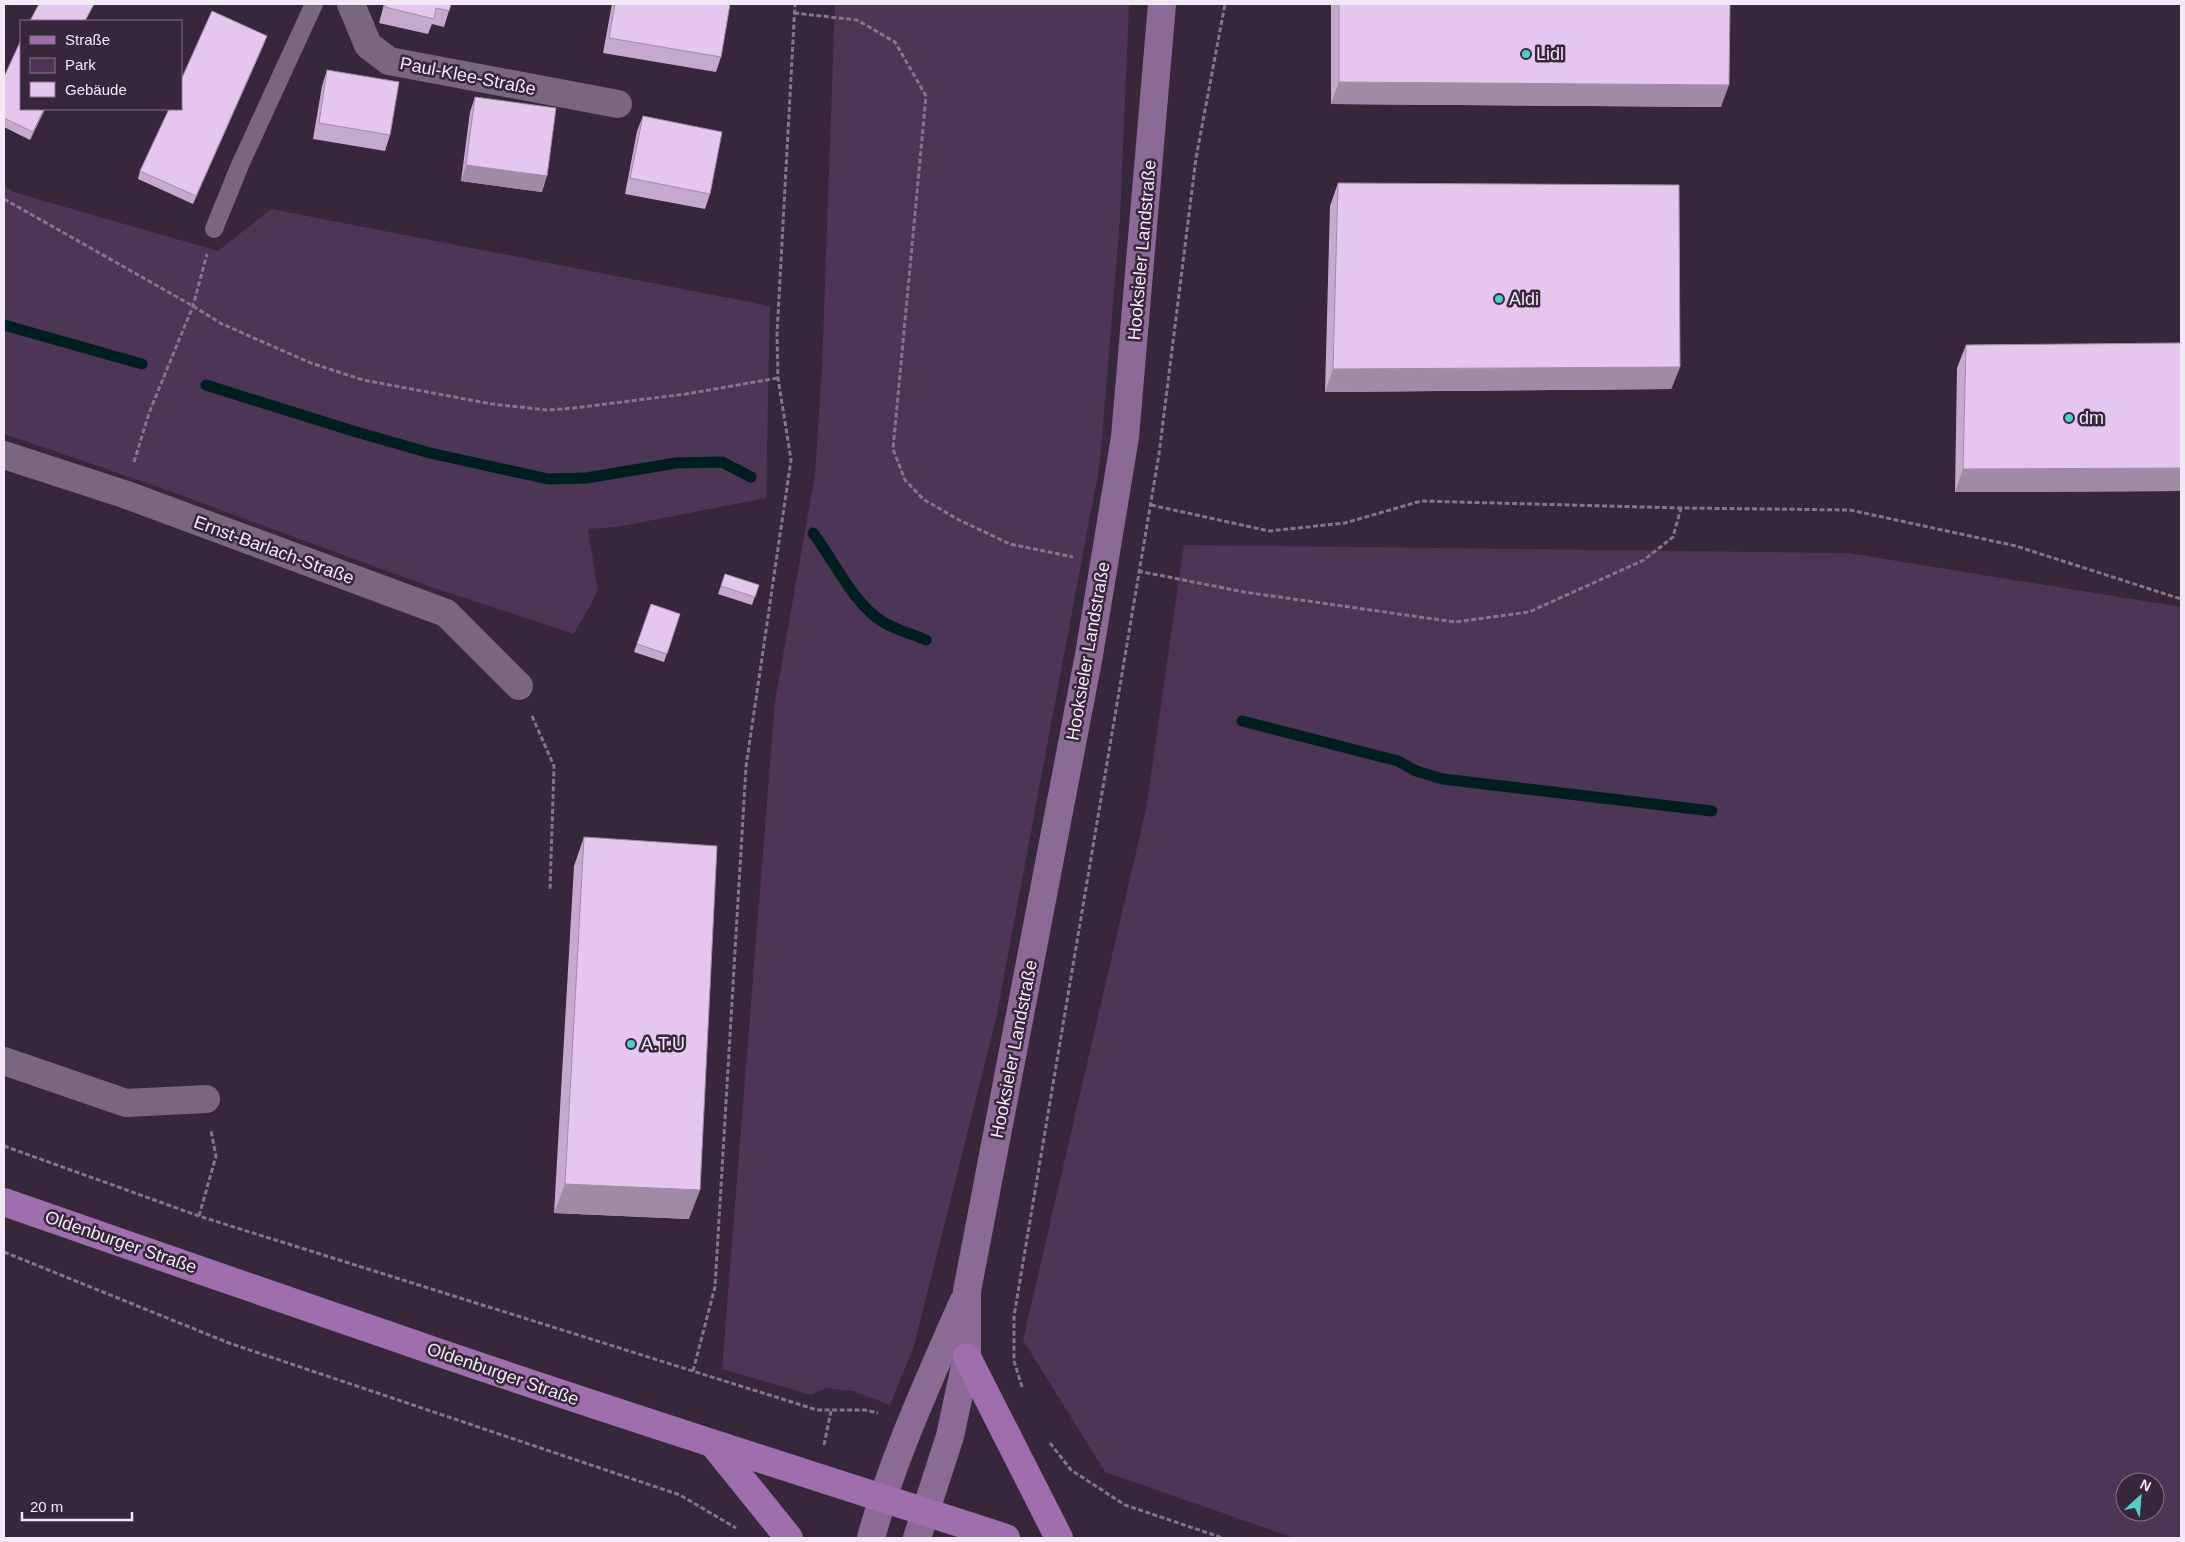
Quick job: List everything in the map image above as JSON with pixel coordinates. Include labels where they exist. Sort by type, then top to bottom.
[{"type":"main road","name":"Hooksieler Landstraße","points":[[917,1538],[950,1436],[967,1357],[967,1292],[1087,665],[1126,436],[1162,4]]},
{"type":"main road","name":"Oldenburger Straße","points":[[4,1202],[437,1352],[714,1445],[1006,1538]]},
{"type":"main road","name":"Hooksieler Landstraße","points":[[871,1538],[882,1498],[910,1423],[967,1292]]},
{"type":"main road","points":[[967,1357],[1059,1538]]},
{"type":"main road","points":[[714,1445],[789,1538]]},
{"type":"street","name":"Paul-Klee-Straße","points":[[351,4],[368,45],[389,61],[618,104]]},
{"type":"street","name":"Ernst-Barlach-Straße","points":[[4,455],[124,494],[446,613],[520,686]]},
{"type":"street","points":[[4,1061],[126,1103],[206,1099]]},
{"type":"lane","points":[[214,229],[240,165],[314,4]]},
{"type":"path","points":[[4,1146],[199,1216],[693,1371],[715,1287],[746,767],[791,460],[778,378],[777,334],[795,4]]},
{"type":"path","points":[[1024,1394],[1014,1361],[1014,1316],[1160,454],[1196,158],[1225,4]]},
{"type":"path","points":[[794,13],[857,20],[895,42],[926,96],[893,448],[905,480],[923,499],[959,520],[1010,544]]},
{"type":"path","points":[[4,199],[194,306],[222,324],[311,363],[363,380],[492,404],[547,410],[686,394],[778,378]]},
{"type":"path","points":[[124,494],[149,412],[194,306],[214,229]]},
{"type":"path","points":[[1151,505],[1269,531],[1345,522],[1421,501],[1681,508],[1850,510],[2016,546],[2181,599]]},
{"type":"path","points":[[1194,584],[1455,622],[1530,612],[1644,560],[1673,537],[1681,508]]},
{"type":"path","points":[[520,686],[554,766],[550,890]]},
{"type":"path","points":[[199,1216],[216,1156],[206,1099]]},
{"type":"path","points":[[4,1252],[230,1343],[680,1495],[731,1524],[742,1534]]},
{"type":"green space","points":[[835,4],[1129,4],[1120,218],[1100,463],[996,1019],[913,1349],[890,1405],[853,1391],[826,1388],[811,1395],[722,1369],[775,701],[815,475],[822,368]]},
{"type":"green space","points":[[4,185],[13,192],[218,251],[271,209],[770,306],[766,498],[617,527],[588,529],[598,591],[574,634],[422,584],[150,484],[4,434]]},
{"type":"green space","points":[[1184,545],[1848,553],[2181,607],[2181,1538],[1294,1538],[1105,1472],[1023,1340],[1146,809]]},
{"type":"building","points":[[39,4],[94,4],[86,20],[31,20]]},
{"type":"building","points":[[386,4],[451,4],[449,11],[436,8],[434,19],[385,7]]},
{"type":"building","points":[[615,4],[730,4],[721,57],[609,38]]},
{"type":"building","name":"Lidl","points":[[1339,4],[1730,4],[1729,85],[1339,82]]},
{"type":"building","points":[[212,11],[267,36],[196,196],[140,171],[169,110],[182,110],[182,78]]},
{"type":"building","points":[[20,42],[20,110],[44,110],[33,132],[4,118],[4,77]]},
{"type":"building","points":[[327,70],[399,82],[390,135],[319,123]]},
{"type":"building","points":[[475,97],[556,108],[547,176],[466,165]]},
{"type":"building","points":[[643,116],[722,132],[710,194],[630,178]]},
{"type":"building","name":"Aldi","points":[[1338,183],[1679,185],[1680,367],[1333,369]]},
{"type":"building","name":"dm","points":[[2181,343],[2181,468],[1963,469],[1966,345]]},
{"type":"building","points":[[725,574],[759,585],[755,597],[721,586]]},
{"type":"building","points":[[651,604],[680,614],[667,654],[637,644]]},
{"type":"building","name":"A.T.U","points":[[584,837],[717,846],[700,1190],[565,1184]]},
{"type":"waterway","points":[[4,325],[142,364]]},
{"type":"waterway","points":[[206,385],[430,453],[548,479],[586,478],[676,463],[722,462],[751,477]]},
{"type":"waterway","points":[[813,533],[853,593],[872,614],[893,627],[926,640]]},
{"type":"waterway","points":[[1242,721],[1398,761],[1416,771],[1443,779],[1712,811]]},
{"type":"place","name":"Lidl","points":[[1526,54]]},
{"type":"place","name":"Aldi","points":[[1499,299]]},
{"type":"place","name":"dm","points":[[2069,418]]},
{"type":"place","name":"A.T.U","points":[[631,1044]]}]
